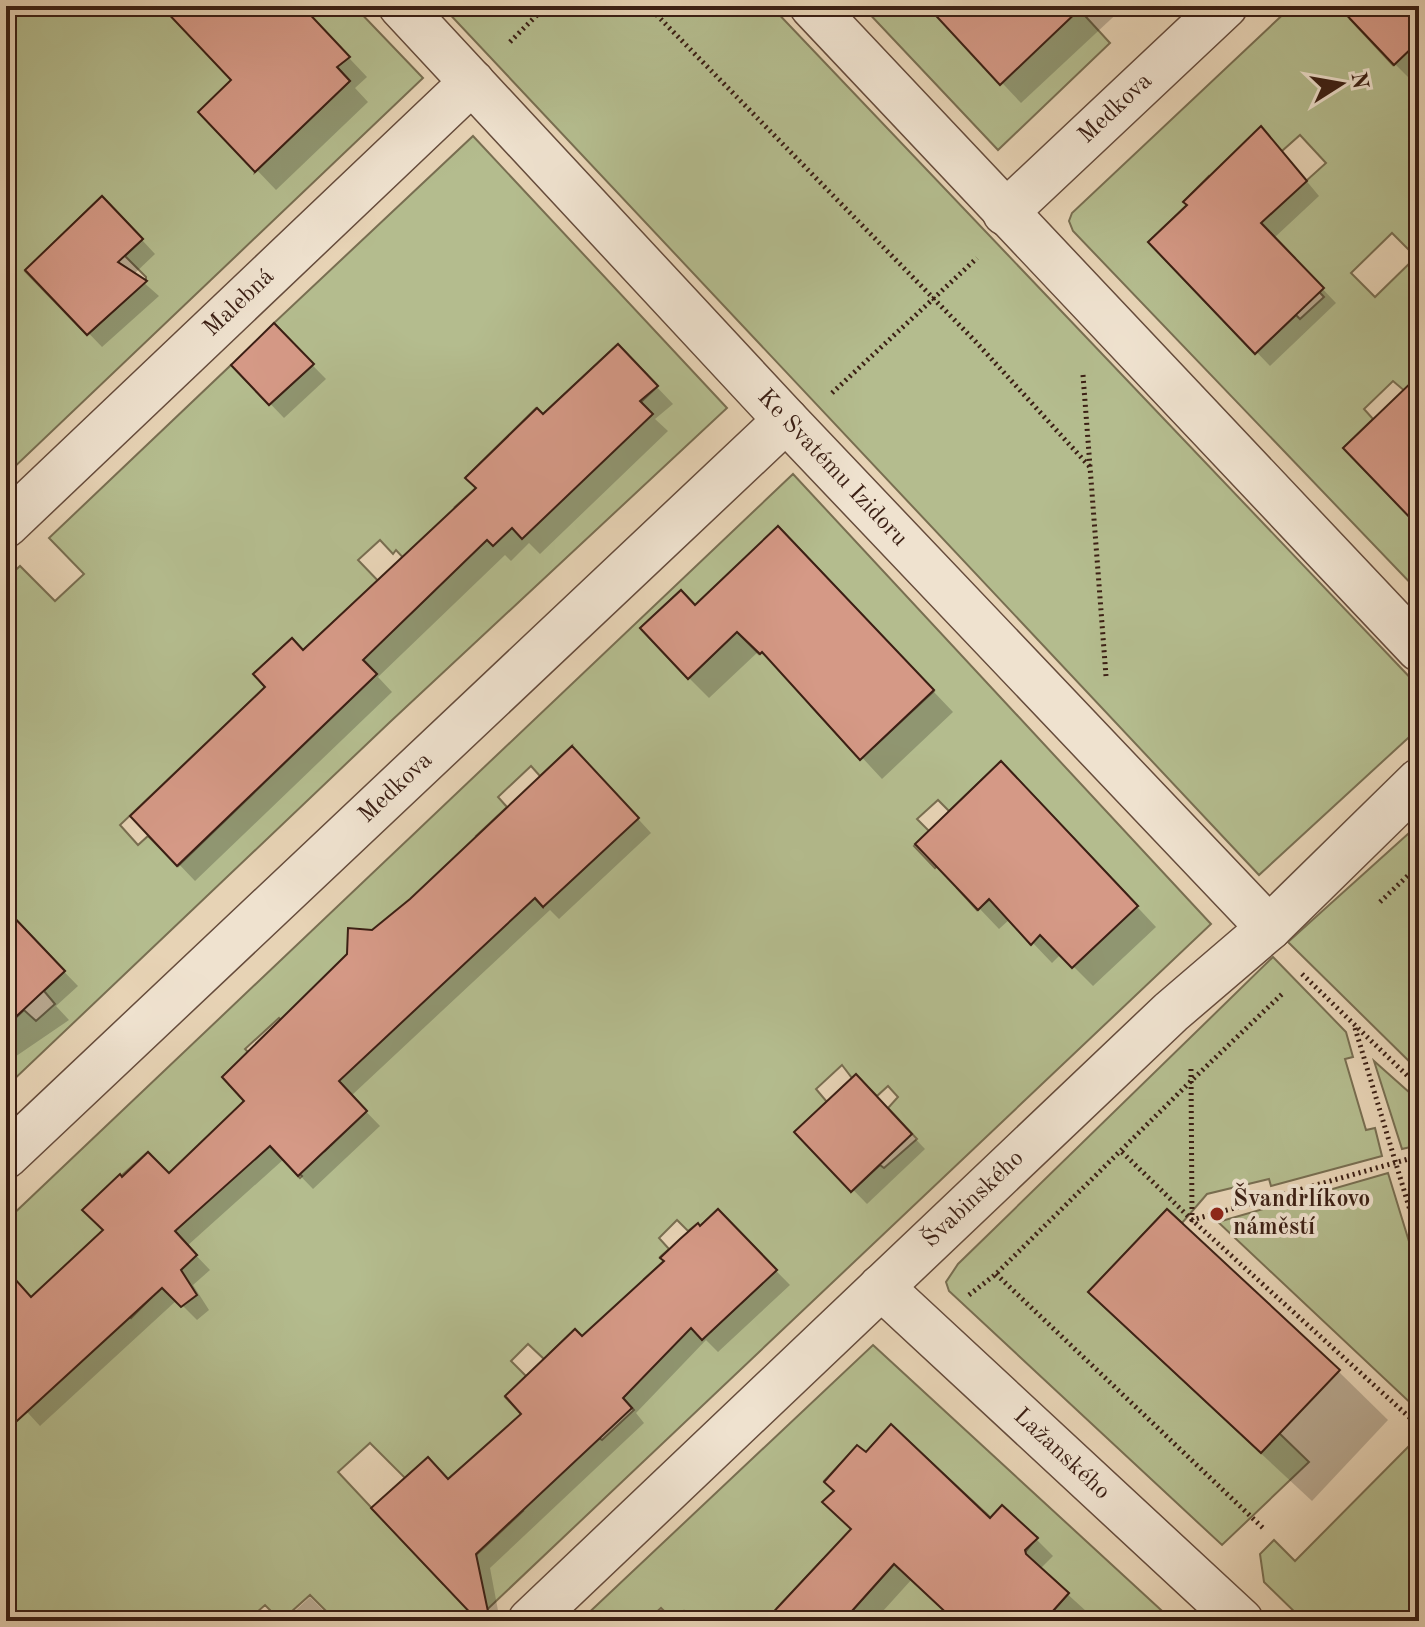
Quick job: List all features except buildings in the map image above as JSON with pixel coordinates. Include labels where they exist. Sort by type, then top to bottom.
[{"type":"street","name":"Ke Svatému Izidoru","points":[[401,6],[786,420],[1269,928]]},
{"type":"street","points":[[812,6],[1419,649]]},
{"type":"street","name":"Medkova","points":[[1005,213],[1225,6]]},
{"type":"street","name":"Malebná","points":[[6,525],[472,82]]},
{"type":"street","name":"Medkova","points":[[6,1156],[786,420]]},
{"type":"street","name":"Švabinského","points":[[530,1621],[1171,1012],[1269,928],[1419,781]]},
{"type":"street","name":"Lažanského","points":[[881,1287],[1241,1621]]},
{"type":"path","points":[[648,6],[985,352],[1090,467]]},
{"type":"path","points":[[786,420],[823,401],[985,250],[1005,213]]},
{"type":"path","points":[[1076,288],[1114,767]]},
{"type":"path","points":[[1373,909],[1419,865]]},
{"type":"path","points":[[1269,928],[1279,950],[1355,1028],[1419,1087]]},
{"type":"path","points":[[958,1304],[996,1274],[1303,975]]},
{"type":"path","points":[[1171,1012],[1191,1033],[1192,1220]]},
{"type":"path","points":[[1355,1028],[1419,1240]]},
{"type":"path","points":[[1122,1152],[1192,1220],[1419,1426]]},
{"type":"path","points":[[1192,1220],[1419,1156]]},
{"type":"path","points":[[996,1274],[1264,1529]]},
{"type":"green space","points":[[6,6],[354,6],[423,78],[6,475]],"holes":[[[294,21],[349,57],[337,67],[350,81],[255,172]],[[102,196],[143,239],[125,256],[146,277],[146,281],[87,335],[25,271]]]},
{"type":"green space","points":[[442,6],[771,6],[1419,687],[1419,728],[1259,875]]},
{"type":"green space","points":[[862,6],[1076,6],[1110,43],[998,150]]},
{"type":"green space","points":[[1292,6],[1364,6],[1350,19],[1393,65],[1419,41],[1419,403],[1393,381],[1364,409],[1373,419],[1343,448],[1419,527],[1419,592],[1073,231],[1069,221],[1072,213]],"holes":[[[1300,135],[1326,163],[1274,210],[1282,151]],[[1209,176],[1242,210],[1246,207],[1295,258],[1292,263],[1324,297],[1300,319],[1296,315],[1255,354],[1148,242],[1187,205],[1184,201]],[[1392,233],[1416,257],[1375,297],[1351,273]]]},
{"type":"green space","points":[[473,136],[727,408],[390,722],[6,1087],[6,1027],[24,1010],[36,1021],[55,1004],[44,991],[65,971],[6,909],[6,579],[20,566],[55,601],[84,574],[49,538],[231,365],[269,405],[313,365],[274,323]],"holes":[[[618,344],[658,386],[641,402],[652,414],[512,528],[455,507],[476,488],[466,477],[536,408],[543,414]],[[380,540],[393,554],[396,550],[434,591],[410,614],[358,560]],[[340,616],[348,644],[377,674],[178,866],[148,836],[138,845],[120,825],[265,687],[253,674],[292,638],[303,650]]]},
{"type":"green space","points":[[793,474],[1211,924],[475,1621],[336,1621],[310,1595],[281,1621],[265,1605],[247,1621],[6,1621],[6,1392],[25,1413],[85,1357],[6,1281],[6,1221]],"holes":[[[778,526],[934,691],[875,746],[856,755],[811,706],[778,637],[759,654],[730,625]],[[681,590],[728,640],[688,679],[640,628]],[[572,746],[543,907],[476,836],[507,807],[498,797],[531,766],[540,776]],[[1001,761],[1138,906],[1040,935],[1030,944],[991,898],[977,910],[957,888],[970,875],[950,854],[935,868],[914,846],[929,831],[917,819],[938,800],[949,811]],[[279,1018],[367,1111],[325,1151],[294,1169],[302,1176],[300,1178],[236,1110],[244,1101],[222,1077],[248,1052],[245,1049]],[[842,1065],[852,1078],[856,1075],[877,1096],[888,1086],[898,1097],[888,1108],[917,1139],[884,1168],[880,1165],[851,1192],[827,1102],[816,1089]],[[148,1152],[201,1207],[175,1231],[197,1255],[133,1280],[151,1298],[131,1318],[112,1301],[103,1230],[83,1210]],[[718,1209],[777,1270],[702,1339],[644,1279],[664,1261],[660,1257],[669,1249],[659,1238],[677,1220],[688,1231],[697,1224],[700,1226]],[[575,1329],[632,1388],[623,1398],[634,1410],[570,1465],[505,1397],[526,1376],[511,1361],[528,1344],[544,1359]],[[370,1443],[405,1478],[428,1458],[448,1479],[471,1459],[523,1511],[475,1556],[479,1570],[475,1580],[443,1584],[338,1472]]]},
{"type":"green space","points":[[1419,824],[1419,1071],[1288,942]]},
{"type":"green space","points":[[1273,957],[1346,1032],[1353,1057],[1345,1059],[1366,1130],[1375,1128],[1382,1156],[1271,1186],[1269,1179],[1207,1194],[1182,1223],[1167,1209],[1088,1292],[1261,1452],[1279,1433],[1309,1462],[1222,1545],[949,1291],[946,1282],[958,1264]]},
{"type":"green space","points":[[1374,1061],[1419,1101],[1419,1145],[1402,1149]]},
{"type":"green space","points":[[1388,1173],[1419,1274],[1419,1411],[1218,1222]]},
{"type":"green space","points":[[873,1345],[1173,1621],[1044,1621],[1069,1593],[1049,1575],[1009,1573],[1037,1537],[991,1518],[891,1425],[866,1452],[857,1446],[824,1481],[834,1491],[823,1502],[866,1542],[823,1559],[777,1608],[790,1621],[694,1621],[684,1611],[674,1621],[661,1608],[647,1621],[580,1621]]},
{"type":"green space","points":[[1418,1437],[1419,1621],[1304,1621],[1264,1582],[1260,1554],[1274,1540],[1295,1561]]},
{"type":"green space","points":[[896,1562],[955,1621],[843,1621]]},
{"type":"place","name":"Švandrlíkovo náměstí","points":[[1217,1214]]}]
